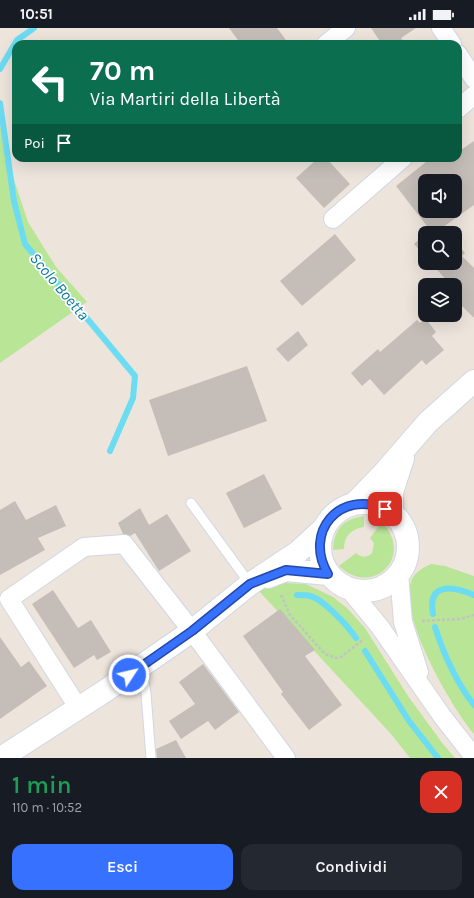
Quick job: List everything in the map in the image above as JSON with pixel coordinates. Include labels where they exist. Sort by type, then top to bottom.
[{"type":"street","points":[[331,40],[346,28]]},
{"type":"street","points":[[442,28],[450,40]]},
{"type":"street","points":[[462,60],[474,79]]},
{"type":"street","points":[[462,106],[474,95]]},
{"type":"street","points":[[334,219],[398,162]]},
{"type":"street","points":[[354,504],[382,475],[428,422],[474,381]]},
{"type":"street","points":[[392,513],[392,492],[406,447]]},
{"type":"street","points":[[1,758],[79,709],[192,631],[250,584],[298,552],[324,528],[333,515],[346,507],[354,504],[369,503],[392,513],[402,526],[407,542],[406,558],[399,573],[387,584],[376,590],[364,591],[348,588],[334,580],[328,574],[324,566],[320,551],[320,543],[324,528]]},
{"type":"street","points":[[79,709],[9,599],[84,547],[124,544],[192,631],[286,758]]},
{"type":"street","points":[[250,584],[286,570],[328,574]]},
{"type":"street","points":[[399,573],[403,622],[428,696]]},
{"type":"street","points":[[348,588],[380,627],[428,696],[474,757]]},
{"type":"lane","points":[[191,503],[250,584]]},
{"type":"lane","points":[[141,667],[146,693],[151,758]]},
{"type":"path","points":[[274,591],[281,595],[290,615],[310,639],[325,654],[331,657],[341,657],[380,627]]},
{"type":"path","points":[[403,622],[460,619],[474,615]]},
{"type":"green space","points":[[0,124],[8,162],[28,222],[56,267],[87,302],[0,363]]},
{"type":"green space","points":[[364,516],[364,527],[355,529],[349,534],[345,540],[344,549],[333,550],[335,536],[341,526],[350,520]]},
{"type":"green space","points":[[382,522],[391,535],[394,548],[392,560],[385,569],[376,575],[364,578],[352,575],[339,566],[356,553],[364,557],[372,553],[374,543],[370,538]]},
{"type":"green space","points":[[431,564],[445,566],[474,576],[474,734],[464,721],[429,661],[413,617],[409,597],[412,579],[422,569]]},
{"type":"green space","points":[[285,583],[306,584],[333,597],[347,608],[365,628],[408,696],[455,758],[410,758],[391,734],[258,590]]},
{"type":"building","points":[[229,28],[277,28],[286,40],[238,40]]},
{"type":"building","points":[[371,28],[416,28],[401,38],[402,40],[379,40]]},
{"type":"building","points":[[474,141],[474,205],[462,214],[462,174],[418,174],[418,214],[396,186],[426,162],[462,162],[462,149]]},
{"type":"building","points":[[314,162],[330,162],[350,184],[324,208],[296,178]]},
{"type":"building","points":[[421,218],[456,218],[444,226],[427,226]]},
{"type":"building","points":[[335,234],[356,260],[302,306],[280,281]]},
{"type":"building","points":[[418,240],[418,248],[414,244]]},
{"type":"building","points":[[462,256],[474,268],[474,318],[462,306],[462,278],[445,278],[437,270],[462,270]]},
{"type":"building","points":[[417,320],[420,323],[428,322],[436,332],[432,336],[444,350],[426,365],[422,360],[384,395],[370,379],[362,386],[351,373],[378,349],[380,352]]},
{"type":"building","points":[[298,331],[308,345],[288,362],[276,349]]},
{"type":"building","points":[[247,366],[267,421],[168,456],[149,400]]},
{"type":"building","points":[[264,474],[282,509],[244,528],[226,493]]},
{"type":"building","points":[[15,501],[26,520],[56,505],[66,526],[38,538],[45,550],[0,575],[0,510]]},
{"type":"building","points":[[140,508],[149,525],[167,514],[191,551],[159,571],[135,533],[130,536],[123,534],[118,523]]},
{"type":"building","points":[[53,590],[78,628],[91,620],[111,652],[97,660],[94,655],[74,668],[32,604]]},
{"type":"building","points":[[280,609],[315,650],[305,656],[342,705],[309,730],[281,694],[283,692],[243,636]]},
{"type":"building","points":[[0,637],[21,667],[29,661],[47,686],[0,719]]},
{"type":"building","points":[[203,664],[239,712],[215,730],[208,721],[181,739],[169,721],[195,704],[179,682]]},
{"type":"building","points":[[176,740],[186,758],[157,758],[156,749]]},
{"type":"waterway","name":"Scolo Boetta","points":[[17,40],[34,28]]},
{"type":"waterway","name":"Scolo Boetta","points":[[0,69],[12,49]]},
{"type":"waterway","name":"Scolo Boetta","points":[[0,103],[14,201],[25,244],[135,376],[133,398],[110,451]]},
{"type":"waterway","points":[[433,614],[432,604],[434,596],[443,589],[458,590],[474,595]]},
{"type":"waterway","points":[[297,595],[310,596],[322,602],[341,620],[356,638]]},
{"type":"waterway","points":[[435,627],[451,668],[474,705]]},
{"type":"waterway","points":[[365,651],[409,721],[438,758]]},
{"type":"route","points":[[129,675],[192,631],[250,584],[286,570],[328,574],[321,558],[321,535],[328,521],[339,510],[354,504],[362,503],[377,505],[385,509]]}]
